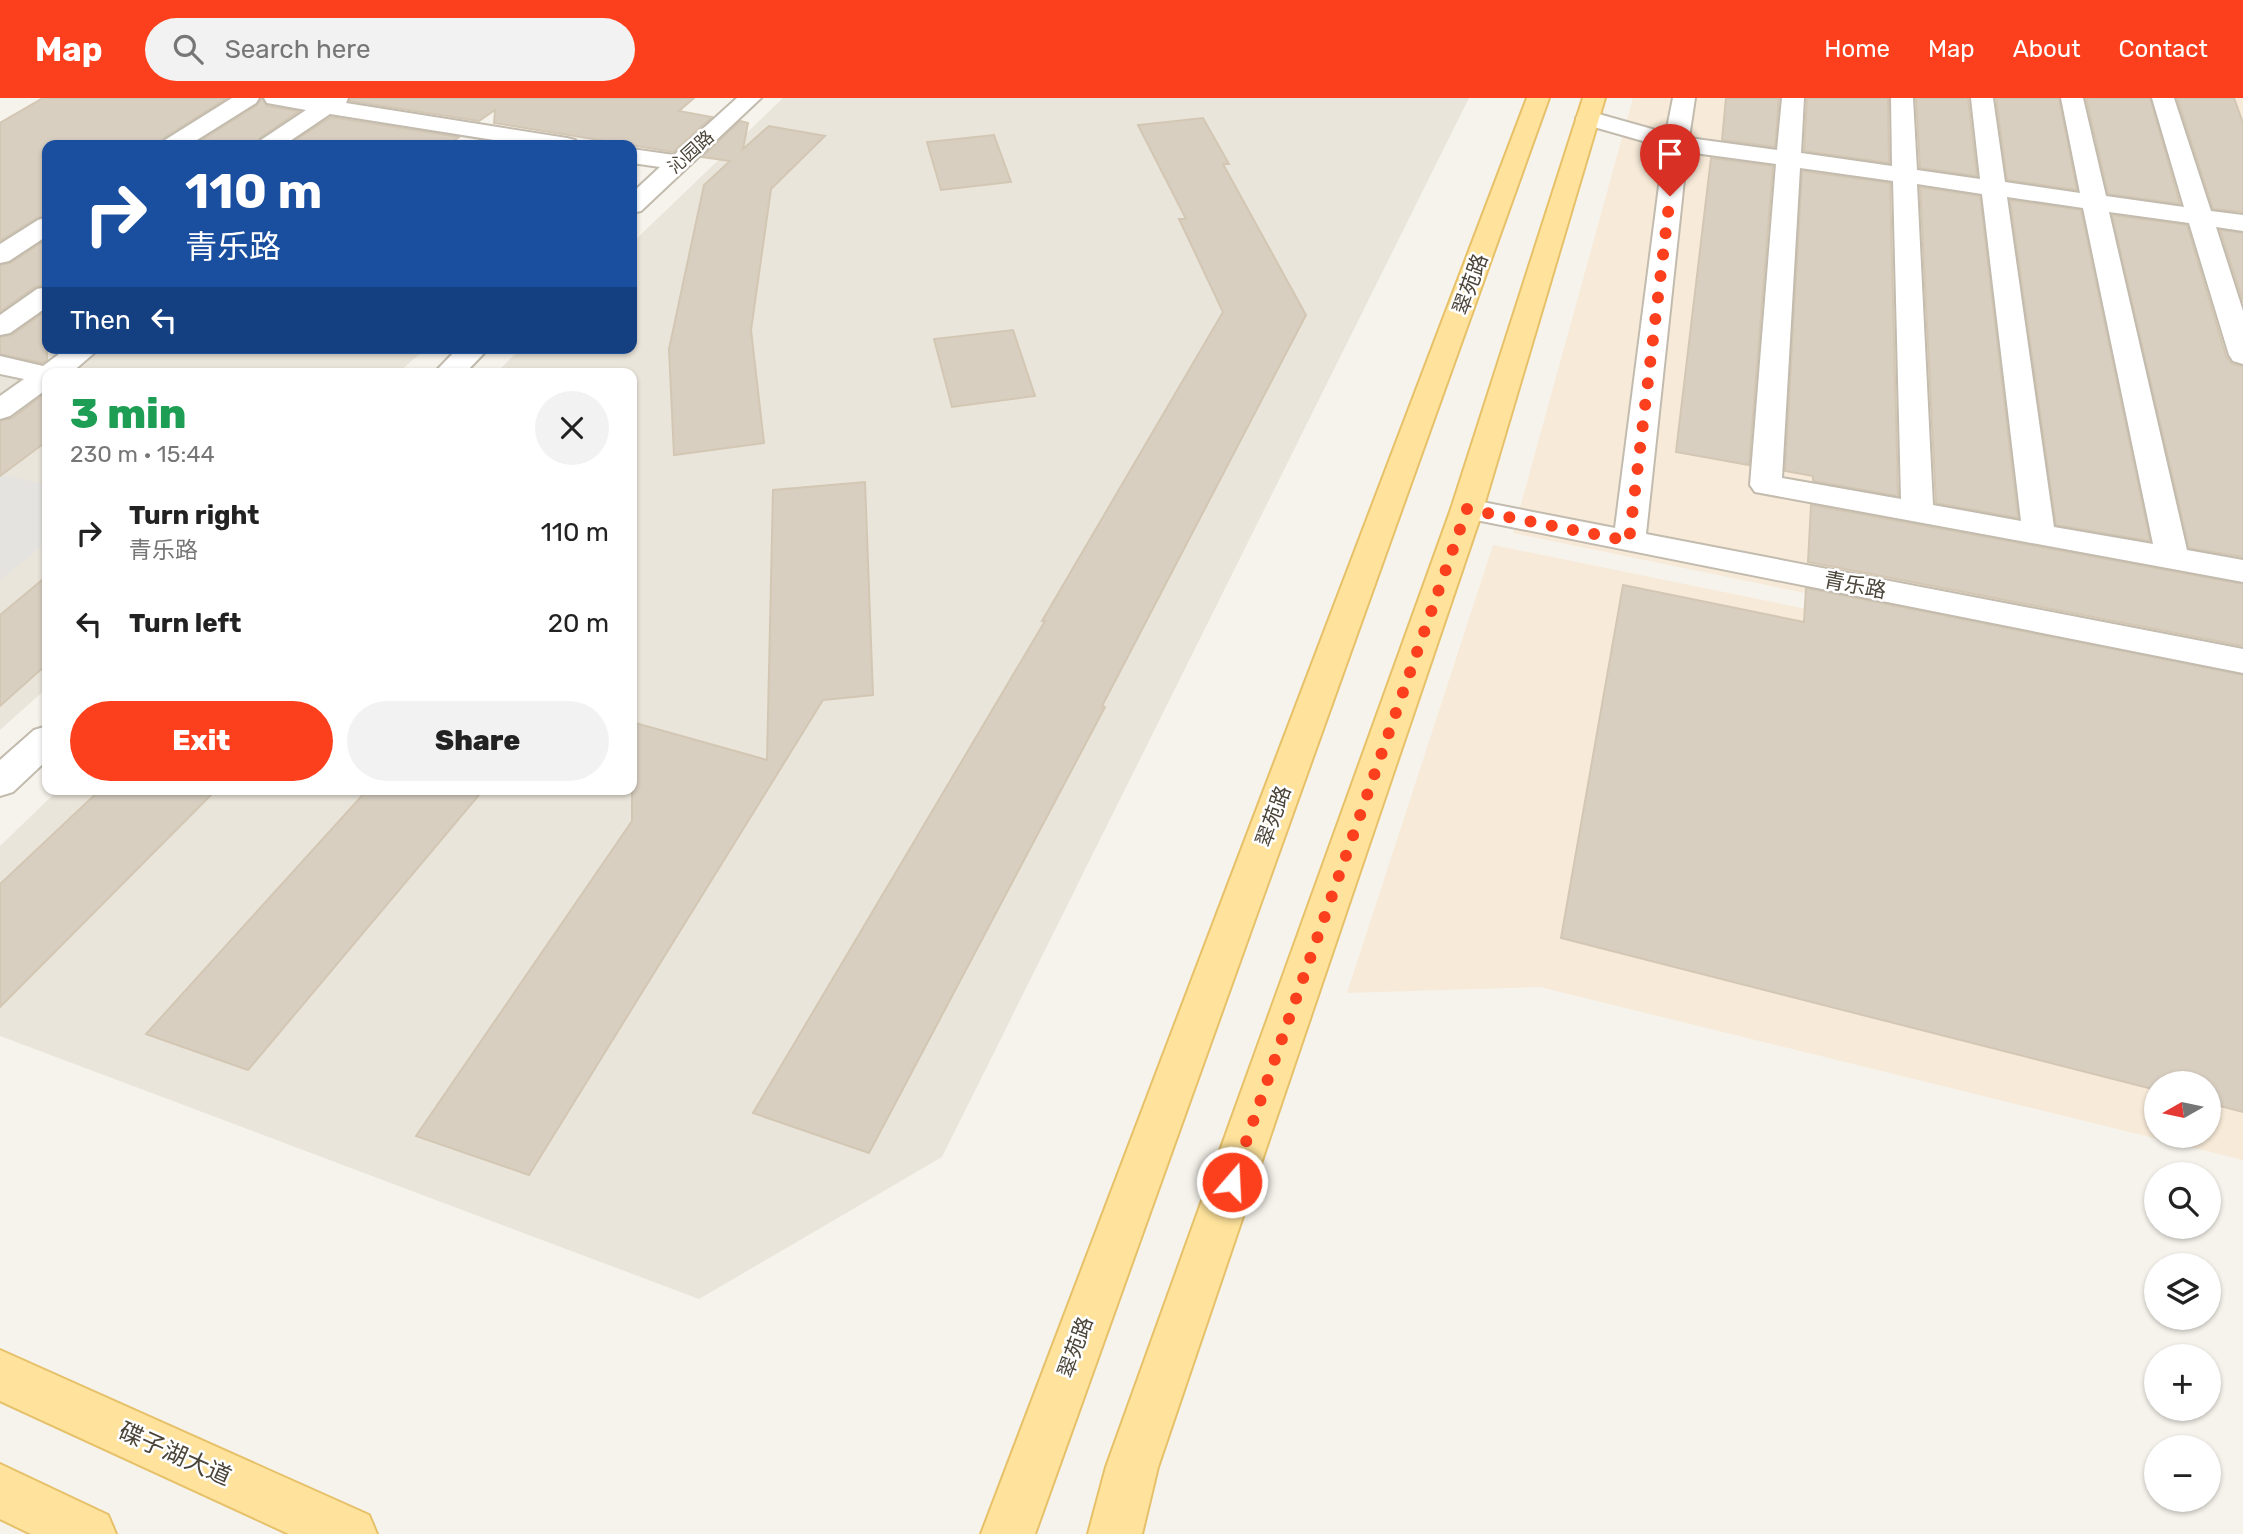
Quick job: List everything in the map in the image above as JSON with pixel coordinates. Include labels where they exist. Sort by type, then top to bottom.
[{"type":"main road","name":"翠苑路","points":[[1009,1534],[1538,98]]},
{"type":"main road","points":[[1115,1534],[1132,1467],[1467,509],[1591,108]]},
{"type":"main road","name":"碟子湖大道","points":[[0,1375],[350,1534]]},
{"type":"main road","points":[[0,1491],[89,1534]]},
{"type":"street","points":[[181,140],[248,98]]},
{"type":"street","points":[[275,98],[332,102],[405,119],[536,140]]},
{"type":"street","points":[[377,139],[434,98]]},
{"type":"street","name":"沁园路","points":[[637,201],[750,98]]},
{"type":"street","points":[[1629,541],[1676,143],[1684,98]]},
{"type":"street","points":[[1793,98],[1766,485],[2243,571]]},
{"type":"street","points":[[1902,98],[1917,512]]},
{"type":"street","points":[[1982,98],[2039,534]]},
{"type":"street","points":[[2072,98],[2172,558]]},
{"type":"street","points":[[2163,98],[2243,355]]},
{"type":"street","points":[[276,140],[332,102]]},
{"type":"street","points":[[1591,108],[1676,143],[2243,223]]},
{"type":"street","points":[[637,157],[678,163]]},
{"type":"street","points":[[0,255],[42,228]]},
{"type":"street","points":[[0,327],[42,298]]},
{"type":"street","points":[[59,368],[78,354]]},
{"type":"street","points":[[453,368],[469,354]]},
{"type":"street","points":[[0,365],[42,375]]},
{"type":"street","points":[[0,410],[42,380]]},
{"type":"street","name":"青乐路","points":[[1467,509],[2243,661]]},
{"type":"street","points":[[0,782],[42,744]]},
{"type":"shaded area","points":[[783,98],[1469,98],[942,1157],[699,1299],[0,1036],[0,846],[53,795],[637,795],[637,368],[501,368],[515,354],[637,354],[637,238]]},
{"type":"shaded area","points":[[1633,98],[2243,98],[2243,683],[1513,533]]},
{"type":"shaded area","points":[[42,175],[42,354],[419,354],[404,368],[42,368],[42,490],[0,480],[0,200]]},
{"type":"shaded area","points":[[0,474],[42,484],[42,546],[0,580]]},
{"type":"shaded area","points":[[42,536],[42,692],[0,730],[0,570]]},
{"type":"shaded area","points":[[1493,545],[2243,698],[2243,1160],[2194,1148],[2221,1148],[2221,1071],[2144,1071],[2144,1136],[1540,987],[1347,993]]},
{"type":"building","points":[[43,98],[227,98],[162,140],[42,140],[42,216],[0,241],[0,123]]},
{"type":"building","points":[[262,98],[267,106],[299,111],[258,140],[202,140],[257,105]]},
{"type":"building","points":[[350,98],[694,98],[679,111],[712,117],[673,152],[637,146],[637,140],[599,140],[494,123],[495,110],[479,121],[350,101]]},
{"type":"building","points":[[1726,98],[1779,98],[1775,147],[1722,140]]},
{"type":"building","points":[[1807,98],[1888,98],[1889,163],[1804,151]]},
{"type":"building","points":[[1916,98],[1968,98],[1977,176],[1920,168]]},
{"type":"building","points":[[1996,98],[2059,98],[2077,190],[2007,180]]},
{"type":"building","points":[[2086,98],[2150,98],[2180,204],[2108,194]]},
{"type":"building","points":[[2177,98],[2234,98],[2243,123],[2243,212],[2213,209]]},
{"type":"building","points":[[331,117],[459,137],[455,140],[296,140]]},
{"type":"building","points":[[1203,118],[1229,164],[1223,164],[1306,315],[1102,706],[1105,707],[869,1153],[753,1113],[1045,621],[1042,621],[1223,312],[1179,219],[1186,219],[1138,125]]},
{"type":"building","points":[[740,121],[748,123],[743,149],[769,126],[825,136],[771,189],[751,330],[764,443],[674,455],[669,349],[704,185],[730,161],[702,157]]},
{"type":"building","points":[[994,135],[1011,182],[941,190],[927,142]]},
{"type":"building","points":[[1711,158],[1773,166],[1749,465],[1676,452]]},
{"type":"building","points":[[1802,171],[1890,183],[1898,496],[1813,481],[1813,476],[1785,471]]},
{"type":"building","points":[[1920,187],[1980,196],[2018,518],[1936,503]]},
{"type":"building","points":[[2010,200],[2081,210],[2150,541],[2056,525]]},
{"type":"building","points":[[2112,215],[2187,225],[2226,356],[2232,364],[2243,366],[2243,557],[2189,548]]},
{"type":"building","points":[[2220,230],[2243,233],[2243,302]]},
{"type":"building","points":[[42,242],[42,286],[35,287],[0,312],[0,265],[10,263]]},
{"type":"building","points":[[42,314],[42,354],[47,354],[47,360],[42,363],[0,354],[0,337],[12,335]]},
{"type":"building","points":[[1013,330],[1035,396],[952,407],[934,339]]},
{"type":"building","points":[[42,396],[42,445],[0,476],[0,421],[12,418]]},
{"type":"building","points":[[865,482],[873,695],[823,700],[529,1175],[416,1136],[632,821],[632,795],[637,795],[637,723],[767,760],[773,490]]},
{"type":"building","points":[[1811,505],[2243,584],[2243,646],[1808,562]]},
{"type":"building","points":[[42,580],[42,668],[0,706],[0,615]]},
{"type":"building","points":[[1623,585],[1804,622],[1806,588],[2243,675],[2243,1112],[2221,1106],[2221,1071],[2144,1071],[2144,1087],[1561,938]]},
{"type":"building","points":[[95,795],[211,795],[0,1007],[0,884]]},
{"type":"building","points":[[363,795],[479,795],[248,1070],[146,1034]]},
{"type":"route","points":[[1232,1182],[1467,509],[1629,541],[1670,196]]}]
